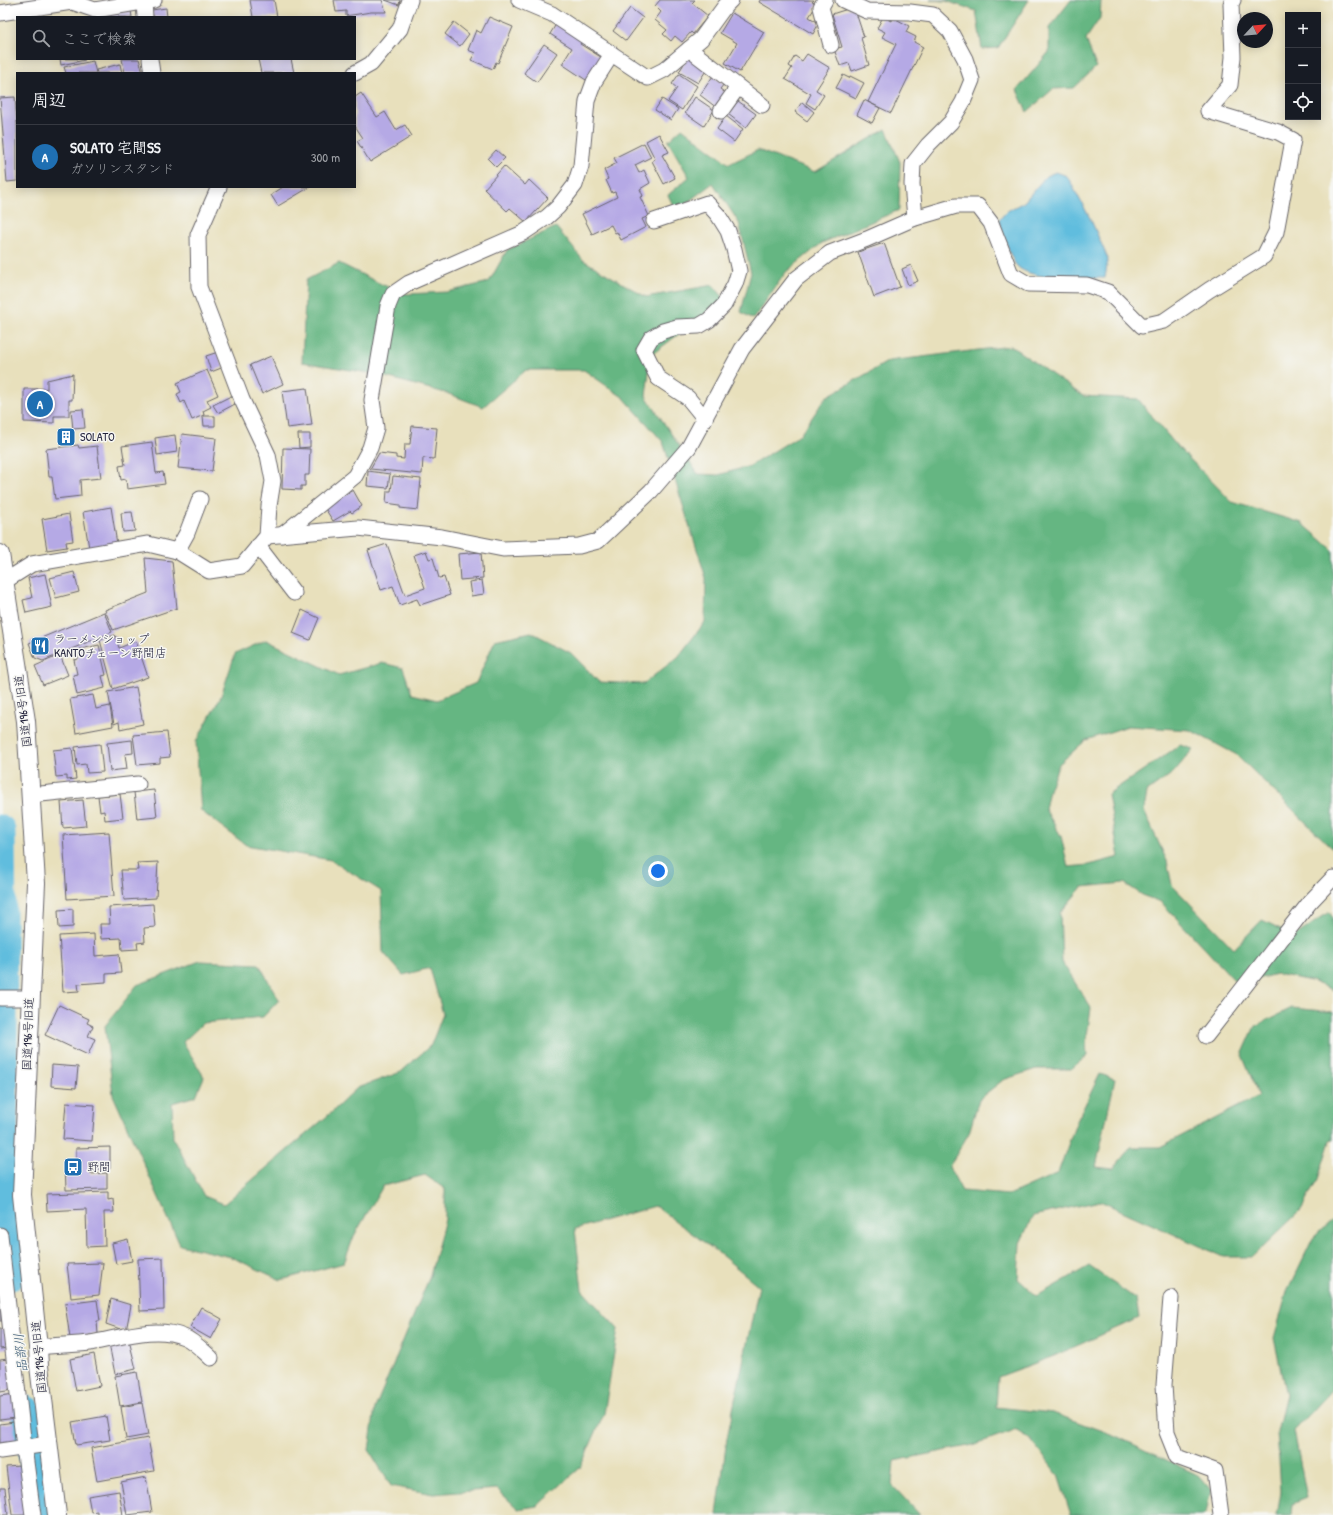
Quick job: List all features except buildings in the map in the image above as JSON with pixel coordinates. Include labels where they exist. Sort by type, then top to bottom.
[{"type":"street","points":[[356,72],[371,64],[400,29],[410,0]]},
{"type":"street","points":[[519,0],[552,14],[648,78],[664,70],[701,39],[731,0]]},
{"type":"street","points":[[825,0],[821,6],[830,45]]},
{"type":"street","points":[[843,0],[867,11],[910,12],[933,16],[950,31],[965,59],[972,80],[963,102],[951,122],[928,145],[913,164],[912,184],[915,218]]},
{"type":"street","points":[[263,541],[282,535],[358,528],[442,536],[503,549],[579,546],[598,541],[651,491],[689,447],[742,349],[796,279],[830,254],[915,218],[956,206],[978,206],[991,223],[1011,274],[1028,284],[1087,285],[1108,292],[1142,326],[1164,321],[1209,290],[1264,256],[1276,232],[1294,140],[1278,132],[1208,111],[1230,85],[1233,57],[1231,4],[1233,0]]},
{"type":"street","points":[[0,13],[72,1],[95,10],[149,1],[146,16]]},
{"type":"street","points":[[689,49],[762,105]]},
{"type":"street","points":[[282,535],[355,476],[370,448],[376,428],[372,400],[388,306],[393,294],[409,283],[523,233],[547,217],[558,207],[575,185],[581,166],[587,101],[594,82],[612,54]]},
{"type":"street","points":[[150,60],[152,72]]},
{"type":"street","points":[[721,111],[738,87]]},
{"type":"street","points":[[5,582],[32,564],[148,544],[177,551],[209,571],[242,566],[263,541],[273,481],[268,455],[242,400],[199,287],[198,235],[220,188]]},
{"type":"street","points":[[654,221],[707,203],[718,215],[728,230],[734,249],[739,271],[724,305],[709,320],[699,326],[677,326],[663,331],[651,338],[644,350],[658,378],[688,398],[705,419]]},
{"type":"street","points":[[177,551],[187,533],[200,499]]},
{"type":"street","points":[[263,541],[294,593]]},
{"type":"street","name":"国道196号旧道","points":[[0,554],[26,721],[36,883],[22,1195],[39,1366],[57,1515]]},
{"type":"street","points":[[30,795],[138,784]]},
{"type":"street","points":[[1206,1036],[1310,902],[1333,878]]},
{"type":"street","points":[[0,998],[30,998]]},
{"type":"street","points":[[0,1235],[24,1448],[34,1515]]},
{"type":"street","points":[[1171,1298],[1164,1385],[1167,1432],[1177,1457],[1215,1471],[1221,1515]]},
{"type":"street","points":[[38,1347],[88,1343],[149,1332],[163,1332],[185,1337],[199,1347],[210,1358]]},
{"type":"street","points":[[0,1451],[48,1444]]},
{"type":"green space","points":[[930,0],[1029,0],[998,48],[982,49],[976,11],[946,1]]},
{"type":"green space","points":[[1071,0],[1101,0],[1100,18],[1086,39],[1096,67],[1074,88],[1053,89],[1027,112],[1017,90],[1049,52],[1049,28]]},
{"type":"green space","points":[[682,128],[729,164],[758,150],[815,172],[886,129],[900,162],[899,210],[822,243],[786,272],[753,319],[741,312],[751,273],[739,223],[713,183],[676,211],[668,195],[689,177],[668,141]]},
{"type":"green space","points":[[556,227],[583,260],[646,297],[713,285],[725,299],[651,355],[646,396],[698,474],[718,475],[750,466],[800,435],[826,397],[889,361],[1011,346],[1083,396],[1138,399],[1176,445],[1232,502],[1302,523],[1333,550],[1333,849],[1237,755],[1190,730],[1128,726],[1086,740],[1059,764],[1049,790],[1045,809],[1061,836],[1068,867],[1089,865],[1119,857],[1108,794],[1180,745],[1193,749],[1174,772],[1147,792],[1144,811],[1167,861],[1172,885],[1234,949],[1262,920],[1295,936],[1329,912],[1333,918],[1333,990],[1311,981],[1276,974],[1238,984],[1161,902],[1144,896],[1124,883],[1082,887],[1060,913],[1062,962],[1091,1008],[1086,1042],[1087,1056],[1071,1069],[1036,1069],[1003,1080],[979,1099],[969,1133],[949,1167],[962,1191],[1009,1195],[1058,1173],[1076,1123],[1100,1074],[1115,1079],[1096,1167],[1113,1169],[1131,1147],[1160,1147],[1259,1096],[1242,1055],[1255,1026],[1292,1008],[1333,1012],[1333,1140],[1330,1141],[1318,1179],[1301,1210],[1252,1257],[1224,1257],[1100,1201],[1033,1216],[1020,1243],[1018,1279],[1037,1296],[1089,1266],[1136,1299],[1139,1318],[1054,1356],[998,1377],[996,1407],[1053,1413],[1116,1436],[1198,1475],[1211,1490],[1206,1513],[1202,1515],[1071,1515],[1058,1475],[1030,1439],[1015,1430],[973,1445],[894,1461],[892,1485],[920,1515],[717,1515],[727,1438],[759,1286],[720,1254],[655,1206],[575,1229],[582,1290],[618,1329],[604,1414],[580,1468],[537,1506],[518,1509],[497,1489],[433,1494],[391,1486],[369,1450],[375,1408],[430,1276],[445,1219],[445,1189],[425,1175],[383,1186],[354,1236],[344,1263],[281,1280],[231,1257],[180,1245],[113,1095],[105,1026],[137,985],[200,961],[259,964],[279,1000],[263,1017],[203,1023],[183,1042],[204,1077],[196,1096],[172,1103],[173,1138],[204,1196],[224,1204],[332,1112],[357,1088],[401,1072],[431,1045],[443,1014],[430,968],[403,975],[383,952],[381,891],[331,860],[246,845],[201,811],[196,742],[221,696],[235,654],[266,640],[339,675],[382,663],[403,668],[412,694],[437,700],[476,683],[495,640],[531,632],[571,653],[599,682],[643,684],[678,657],[705,622],[706,578],[663,442],[624,398],[584,370],[526,370],[483,407],[449,394],[375,374],[302,362],[306,280],[339,263],[383,285],[407,294],[447,292],[489,282],[507,250]]},
{"type":"green space","points":[[1333,1219],[1333,1389],[1294,1431],[1307,1498],[1292,1504],[1291,1515],[1277,1515],[1281,1491],[1277,1431],[1286,1395],[1274,1338],[1287,1292],[1313,1238]]},
{"type":"water","points":[[1056,172],[1067,176],[1091,220],[1108,259],[1105,278],[1058,278],[1045,276],[1024,271],[1014,262],[999,220],[1007,211],[1024,202],[1046,176]]},
{"type":"waterway","name":"品部川","points":[[0,830],[3,1191],[11,1275]]},
{"type":"waterway","name":"品部川","points":[[26,1411],[41,1498],[38,1515]]},
{"type":"place","name":"SOLATO 宅間SS","points":[[40,404]]},
{"type":"place","name":"SOLATO","points":[[66,437]]},
{"type":"place","name":"ラーメンショップ KANTOチェーン野間店","points":[[40,646]]},
{"type":"place","name":"野間","points":[[73,1167]]}]
